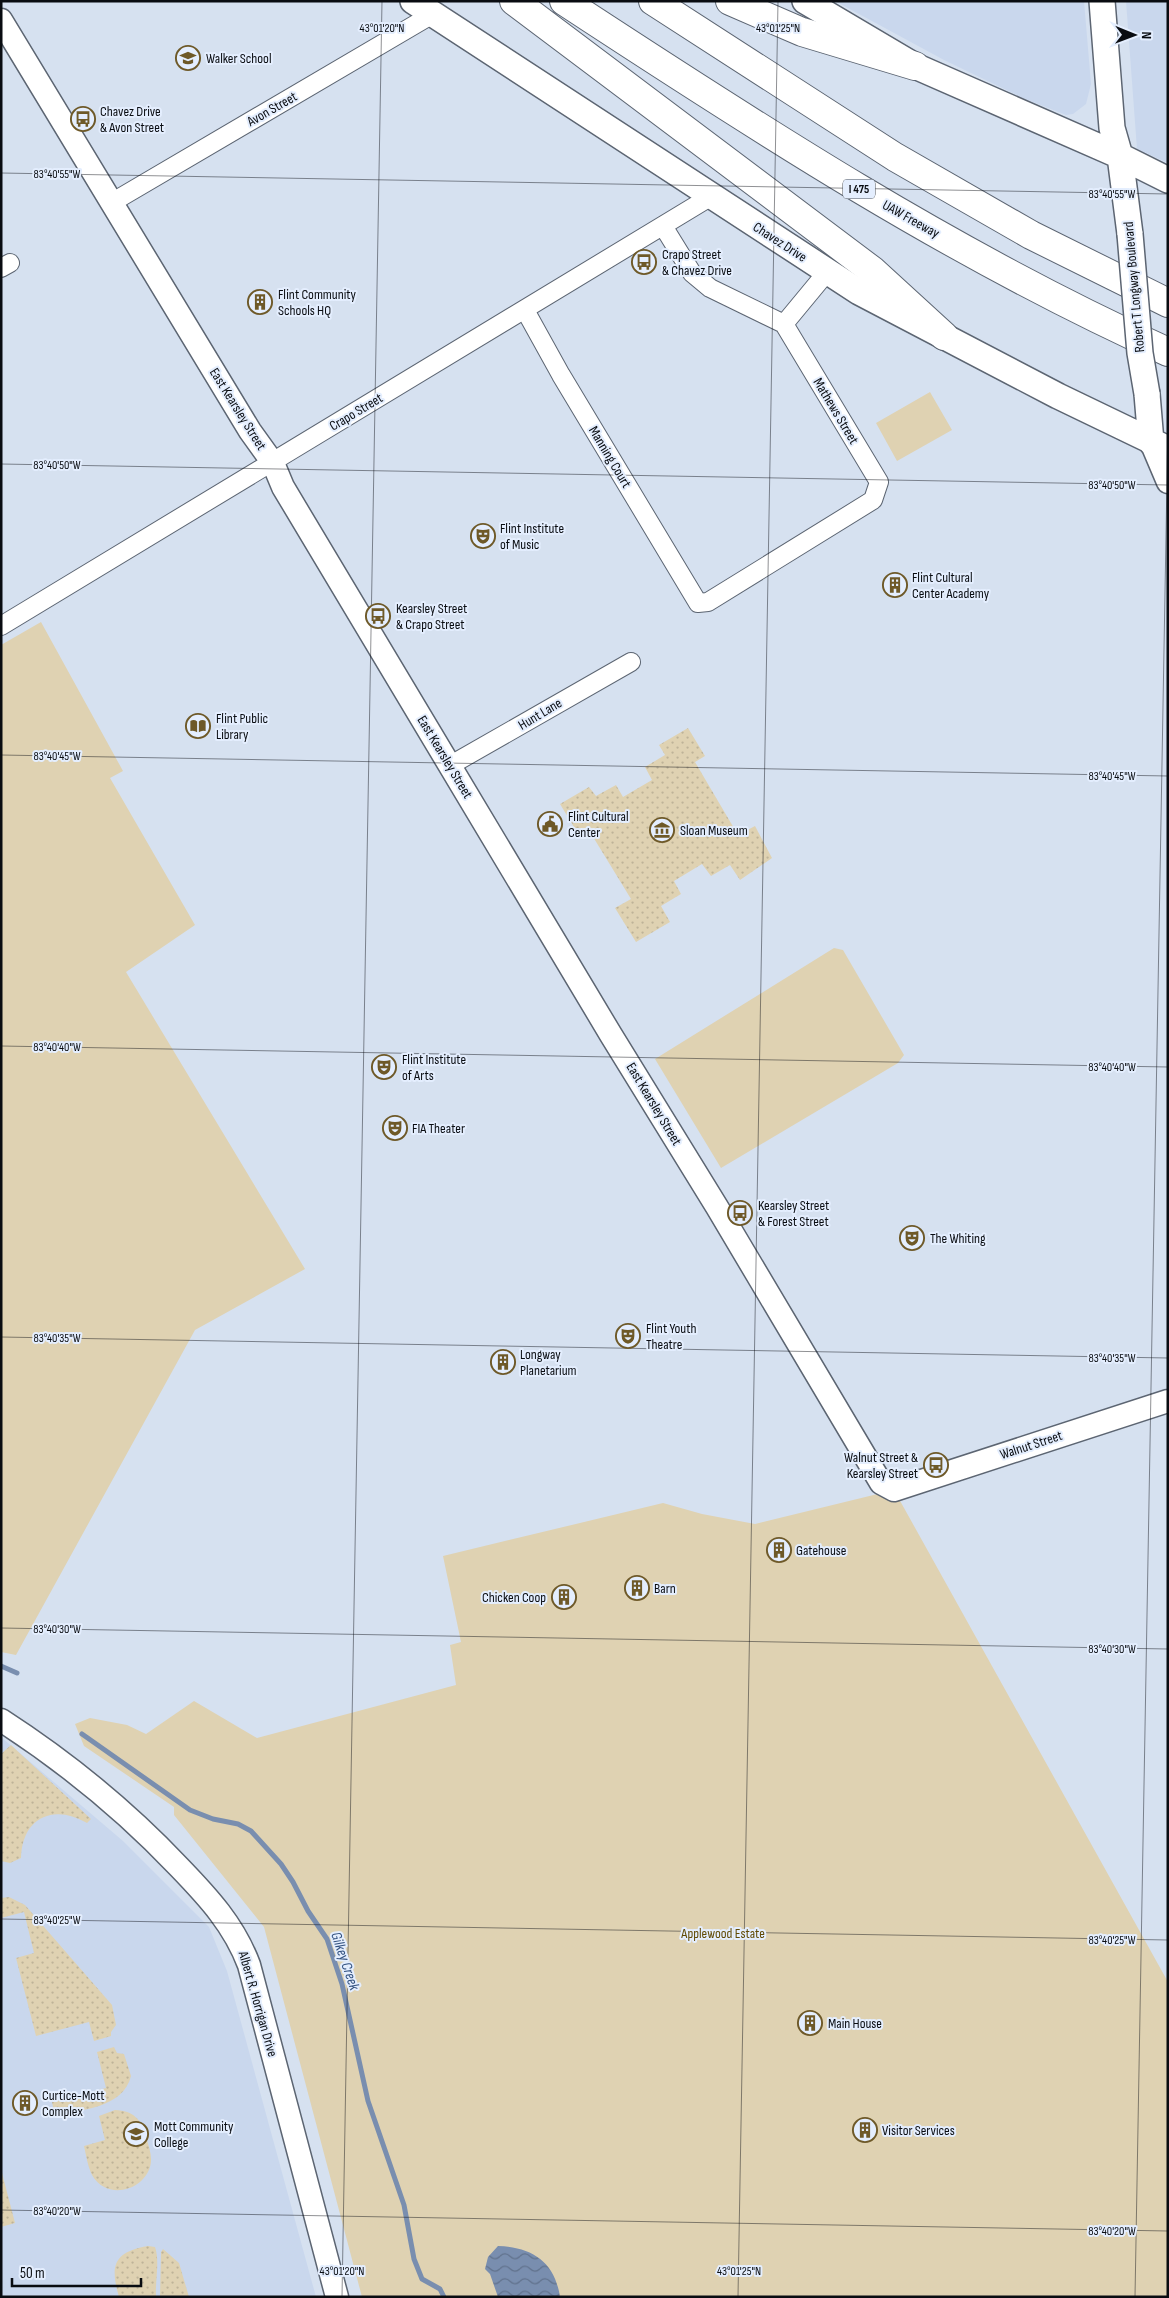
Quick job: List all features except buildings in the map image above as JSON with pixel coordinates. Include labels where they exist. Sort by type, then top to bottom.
[{"type":"highway","points":[[514,1],[873,271],[944,336]]},
{"type":"highway","name":"UAW Freeway","points":[[564,1],[821,167],[909,220],[1096,320],[1168,352]]},
{"type":"highway","points":[[653,1],[895,157],[1040,239],[1168,303]]},
{"type":"highway","points":[[730,1],[802,32],[915,66]]},
{"type":"main road","points":[[805,1],[915,66],[1120,156],[1168,180]]},
{"type":"main road","name":"Robert T Longway Boulevard","points":[[1102,1],[1112,128],[1120,156],[1130,234],[1140,353],[1147,394],[1160,446]]},
{"type":"main road","name":"Chavez Drive","points":[[423,8],[710,197],[859,292],[1160,446]]},
{"type":"street","name":"Avon Street","points":[[111,203],[423,8]]},
{"type":"street","name":"East Kearsley Street","points":[[1,20],[250,431],[273,463],[283,487],[717,1207],[868,1463],[881,1483],[894,1490]]},
{"type":"street","name":"Crapo Street","points":[[1,626],[710,197]]},
{"type":"street","points":[[663,226],[692,273],[704,283],[784,324],[826,272]]},
{"type":"street","name":"Manning Court","points":[[524,310],[698,603],[708,602],[873,500]]},
{"type":"street","name":"Mathews Street","points":[[784,324],[878,482],[873,500]]},
{"type":"street","name":"Robert T Longway Boulevard","points":[[1160,446],[1168,482]]},
{"type":"street","name":"Hunt Lane","points":[[450,766],[631,662]]},
{"type":"street","name":"Walnut Street","points":[[894,1490],[1168,1401]]},
{"type":"street","name":"Albert R. Horrigan Drive","points":[[1,1720],[117,1805],[151,1837],[203,1892],[231,1926],[249,1965],[337,2297]]},
{"type":"shaded area","points":[[835,1],[1084,1],[1091,84],[1086,104],[1073,114],[1066,115],[1023,98],[944,60]]},
{"type":"shaded area","points":[[1126,1],[1168,1],[1168,163],[1137,149]]},
{"type":"shaded area","name":"Mott Community College","points":[[1,1737],[123,1841],[209,1927],[227,1971],[316,2297],[1,2297]]},
{"type":"green space","points":[[930,392],[952,430],[897,461],[876,423]]},
{"type":"green space","points":[[41,622],[123,771],[110,778],[195,925],[126,972],[305,1269],[195,1330],[16,1655],[1,1652],[1,645]]},
{"type":"green space","points":[[688,728],[705,756],[695,762],[738,835],[755,826],[772,858],[740,880],[730,865],[711,876],[702,864],[674,881],[681,894],[661,906],[670,922],[636,942],[615,908],[631,899],[587,827],[577,832],[560,804],[589,787],[596,796],[616,785],[623,797],[652,780],[645,767],[665,755],[659,745]]},
{"type":"green space","points":[[834,948],[843,950],[904,1055],[898,1063],[721,1168],[655,1059]]},
{"type":"green space","name":"Applewood Estate","points":[[894,1490],[1168,1982],[1168,2297],[362,2297],[264,1927],[174,1815],[174,1807],[84,1746],[75,1724],[90,1718],[127,1725],[146,1734],[194,1701],[257,1738],[456,1685],[450,1645],[461,1642],[443,1556],[663,1503],[702,1514],[755,1524]]},
{"type":"green space","points":[[11,1745],[91,1819],[87,1823],[62,1814],[42,1818],[33,1824],[27,1833],[21,1858],[10,1863],[1,1861],[1,1754]]},
{"type":"green space","points":[[9,1897],[25,1905],[112,2005],[116,2025],[111,2032],[111,2036],[94,2041],[89,2022],[36,2036],[16,1958],[34,1953],[24,1912],[1,1918],[1,1898]]},
{"type":"green space","points":[[114,2047],[117,2053],[124,2054],[131,2076],[127,2087],[111,2101],[89,2109],[55,2116],[52,2102],[106,2088],[97,2052]]},
{"type":"green space","points":[[115,2110],[127,2112],[136,2117],[142,2125],[151,2156],[150,2167],[146,2176],[132,2187],[123,2190],[106,2188],[98,2183],[92,2175],[84,2146],[105,2140],[99,2116]]},
{"type":"green space","points":[[1,2169],[15,2223],[1,2227]]},
{"type":"green space","points":[[148,2246],[155,2247],[156,2253],[156,2297],[119,2297],[115,2277],[117,2262],[127,2252]]},
{"type":"green space","points":[[163,2249],[179,2263],[189,2297],[160,2297],[161,2252]]},
{"type":"water","points":[[498,2246],[521,2249],[540,2259],[553,2274],[560,2297],[498,2297],[490,2274],[485,2269],[488,2257]]},
{"type":"waterway","name":"Gilkey Creek","points":[[1,1666],[17,1673]]},
{"type":"waterway","name":"Gilkey Creek","points":[[82,1734],[190,1810],[213,1819],[238,1824],[251,1831],[281,1864],[293,1882],[308,1911],[327,1939],[342,1984],[368,2101],[404,2205],[414,2259],[422,2279],[440,2289],[444,2297]]},
{"type":"place","name":"Walker School","points":[[188,58]]},
{"type":"place","name":"Chavez Drive & Avon Street","points":[[83,119]]},
{"type":"place","name":"Crapo Street & Chavez Drive","points":[[644,262]]},
{"type":"place","name":"Flint Community Schools HQ","points":[[260,302]]},
{"type":"place","name":"Flint Institute of Music","points":[[483,536]]},
{"type":"place","name":"Flint Cultural Center Academy","points":[[895,585]]},
{"type":"place","name":"Kearsley Street & Crapo Street","points":[[378,616]]},
{"type":"place","name":"Flint Public Library","points":[[198,726]]},
{"type":"place","name":"Flint Cultural Center","points":[[550,824]]},
{"type":"place","name":"Sloan Museum","points":[[662,830]]},
{"type":"place","name":"Flint Institute of Arts","points":[[384,1067]]},
{"type":"place","name":"FIA Theater","points":[[395,1128]]},
{"type":"place","name":"Kearsley Street & Forest Street","points":[[740,1213]]},
{"type":"place","name":"The Whiting","points":[[912,1238]]},
{"type":"place","name":"Flint Youth Theatre","points":[[628,1336]]},
{"type":"place","name":"Longway Planetarium","points":[[503,1362]]},
{"type":"place","name":"Walnut Street & Kearsley Street","points":[[936,1465]]},
{"type":"place","name":"Gatehouse","points":[[779,1550]]},
{"type":"place","name":"Barn","points":[[637,1588]]},
{"type":"place","name":"Chicken Coop","points":[[564,1597]]},
{"type":"place","name":"Main House","points":[[810,2023]]},
{"type":"place","name":"Curtice-Mott Complex","points":[[25,2103]]},
{"type":"place","name":"Visitor Services","points":[[865,2130]]},
{"type":"place","name":"Mott Community College","points":[[136,2134]]}]
